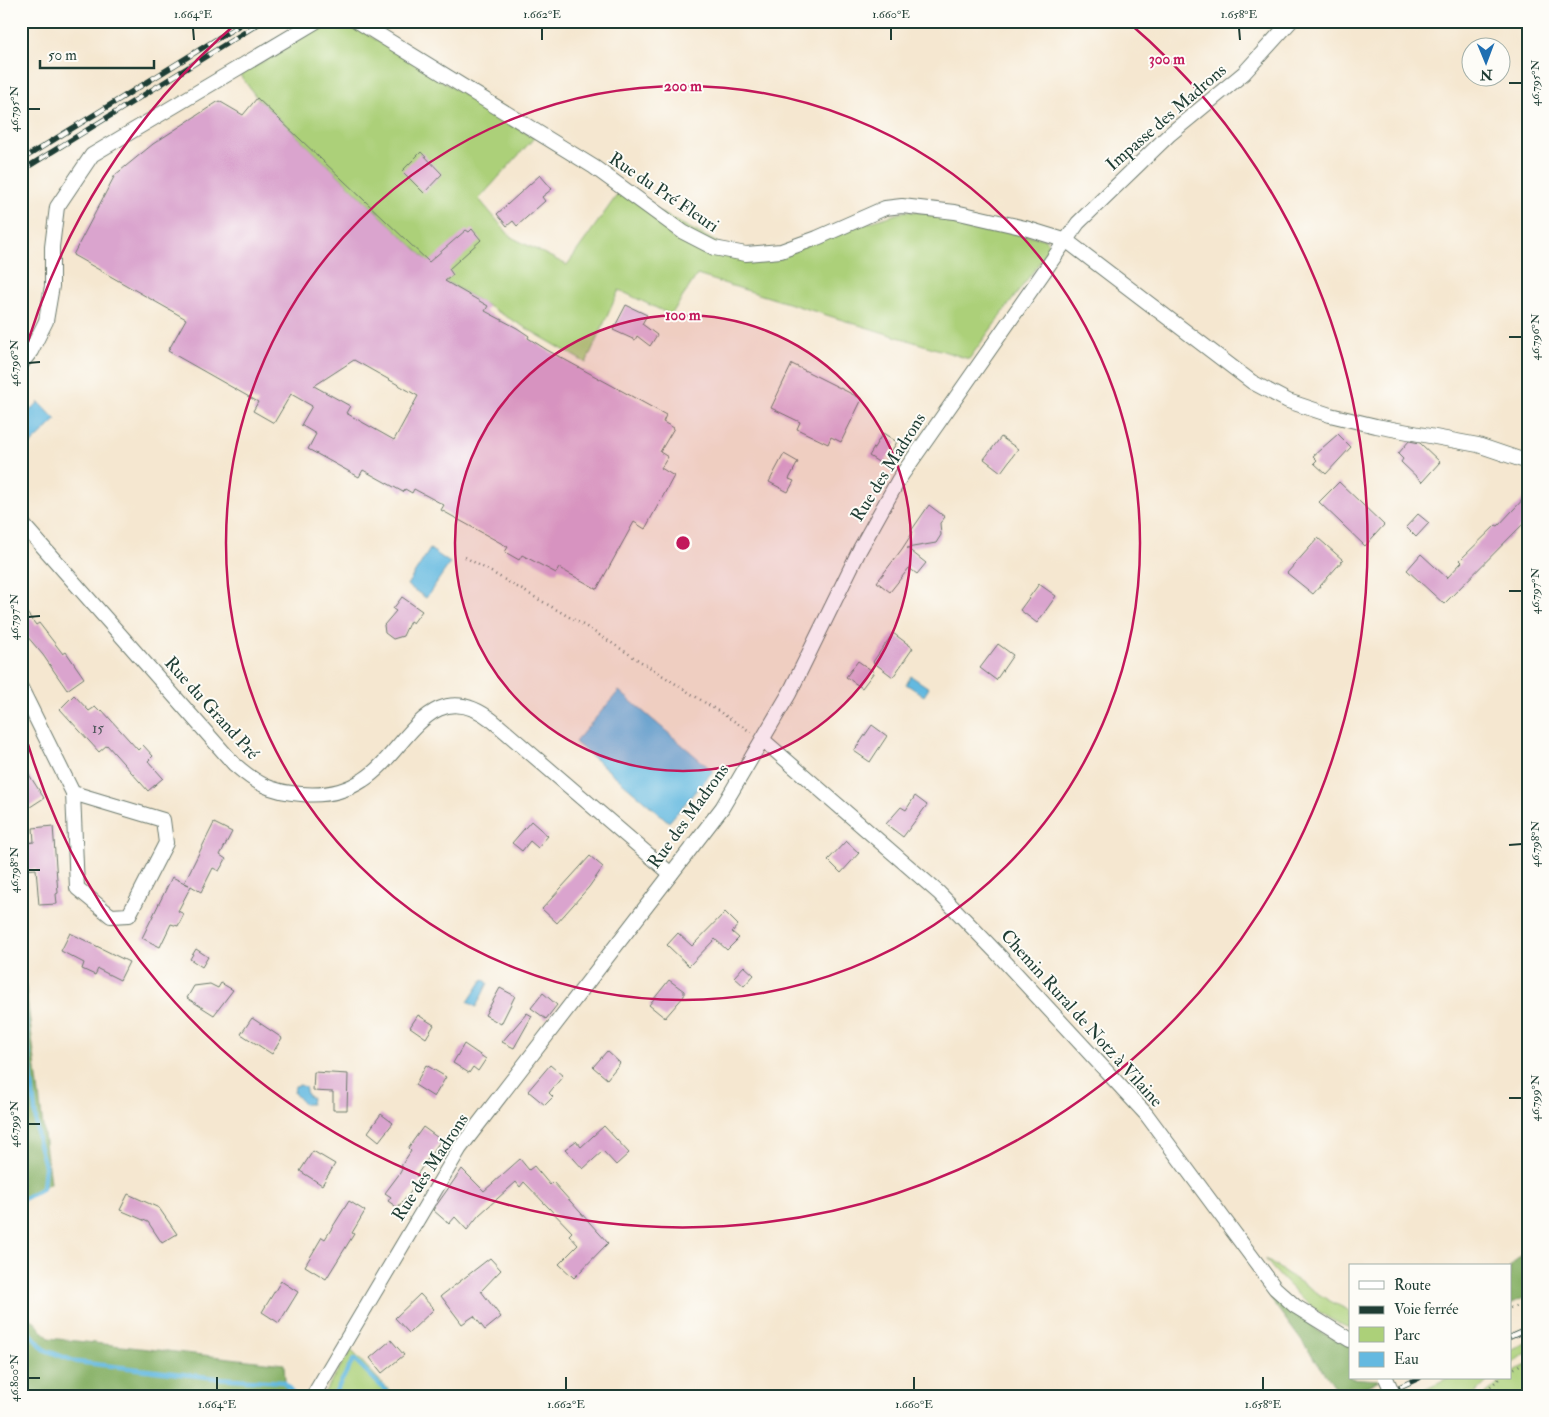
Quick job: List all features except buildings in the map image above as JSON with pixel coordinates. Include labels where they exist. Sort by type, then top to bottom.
[{"type":"street","points":[[21,364],[31,351],[46,321],[52,286],[52,247],[57,207],[92,155],[317,21]]},
{"type":"street","name":"Rue du Pré Fleuri","points":[[357,21],[594,168],[698,241],[723,251],[746,254],[781,250],[818,238],[885,208],[902,206],[963,214],[1025,228],[1067,241]]},
{"type":"street","name":"Impasse des Madrons","points":[[1067,241],[1078,223],[1105,196],[1170,134],[1244,73],[1291,21]]},
{"type":"street","points":[[1067,241],[1252,382],[1280,397],[1330,415],[1376,426],[1465,442],[1528,462]]},
{"type":"street","name":"Rue des Madrons","points":[[313,1396],[460,1148],[722,808],[788,694],[860,549],[899,479],[1067,241]]},
{"type":"street","name":"Rue du Grand Pré","points":[[21,522],[234,764],[257,784],[282,793],[315,795],[342,791],[369,775],[422,719],[441,707],[462,706],[480,710],[671,874]]},
{"type":"street","points":[[21,688],[74,793],[77,888],[111,916],[129,915],[166,843],[162,820],[74,793]]},
{"type":"street","name":"Chemin Rural de Notz à Vilaine","points":[[763,740],[873,834],[963,917],[1146,1114],[1275,1288],[1294,1306],[1349,1339]]},
{"type":"street","points":[[1387,1380],[1394,1396]]},
{"type":"path","points":[[465,557],[584,626],[763,740]]},
{"type":"path","points":[[1512,1307],[1528,1301]]},
{"type":"path","points":[[1512,1370],[1528,1360]]},
{"type":"path","points":[[1479,1396],[1498,1380]]},
{"type":"green space","points":[[349,23],[534,138],[479,199],[511,237],[567,265],[620,191],[750,260],[906,211],[936,214],[1045,239],[1051,247],[969,359],[697,275],[671,315],[619,290],[586,363],[445,281],[424,257],[257,98],[240,75],[326,24]]},
{"type":"green space","points":[[21,949],[50,1183],[21,1201]]},
{"type":"green space","points":[[1528,1247],[1528,1296],[1512,1303],[1512,1265]]},
{"type":"green space","points":[[1265,1259],[1328,1300],[1349,1310],[1349,1328],[1337,1323],[1314,1308]]},
{"type":"green space","points":[[1267,1294],[1279,1299],[1320,1332],[1349,1346],[1349,1380],[1379,1380],[1347,1396],[1342,1396]]},
{"type":"green space","points":[[21,1307],[49,1338],[284,1364],[286,1396],[21,1396]]},
{"type":"green space","points":[[1528,1342],[1528,1352],[1512,1364],[1512,1349]]},
{"type":"green space","points":[[351,1350],[394,1396],[322,1396]]},
{"type":"green space","points":[[1528,1364],[1528,1396],[1483,1396],[1502,1380],[1512,1380],[1512,1373]]},
{"type":"green space","points":[[1444,1380],[1489,1380],[1473,1396],[1409,1396]]},
{"type":"water","points":[[39,402],[56,420],[29,446],[21,438],[21,419]]},
{"type":"water","points":[[430,549],[450,563],[426,598],[407,585]]},
{"type":"water","points":[[911,676],[929,688],[924,696],[906,684]]},
{"type":"water","points":[[619,691],[713,771],[669,822],[575,742]]},
{"type":"water","points":[[483,979],[488,983],[476,1007],[468,1002]]},
{"type":"water","points":[[295,1086],[305,1087],[307,1095],[312,1098],[311,1104],[304,1104],[294,1093]]},
{"type":"waterway","points":[[21,996],[25,1013],[38,1141],[45,1166],[43,1188],[21,1200]]},
{"type":"waterway","points":[[21,1323],[45,1350],[77,1362],[216,1378],[284,1382],[295,1396]]},
{"type":"waterway","points":[[333,1396],[354,1359],[391,1396]]},
{"type":"railway","points":[[21,160],[246,21]]},
{"type":"railway","points":[[21,171],[263,21]]},
{"type":"railway","points":[[1512,1336],[1528,1329]]},
{"type":"railway","points":[[1380,1396],[1415,1380]]}]
